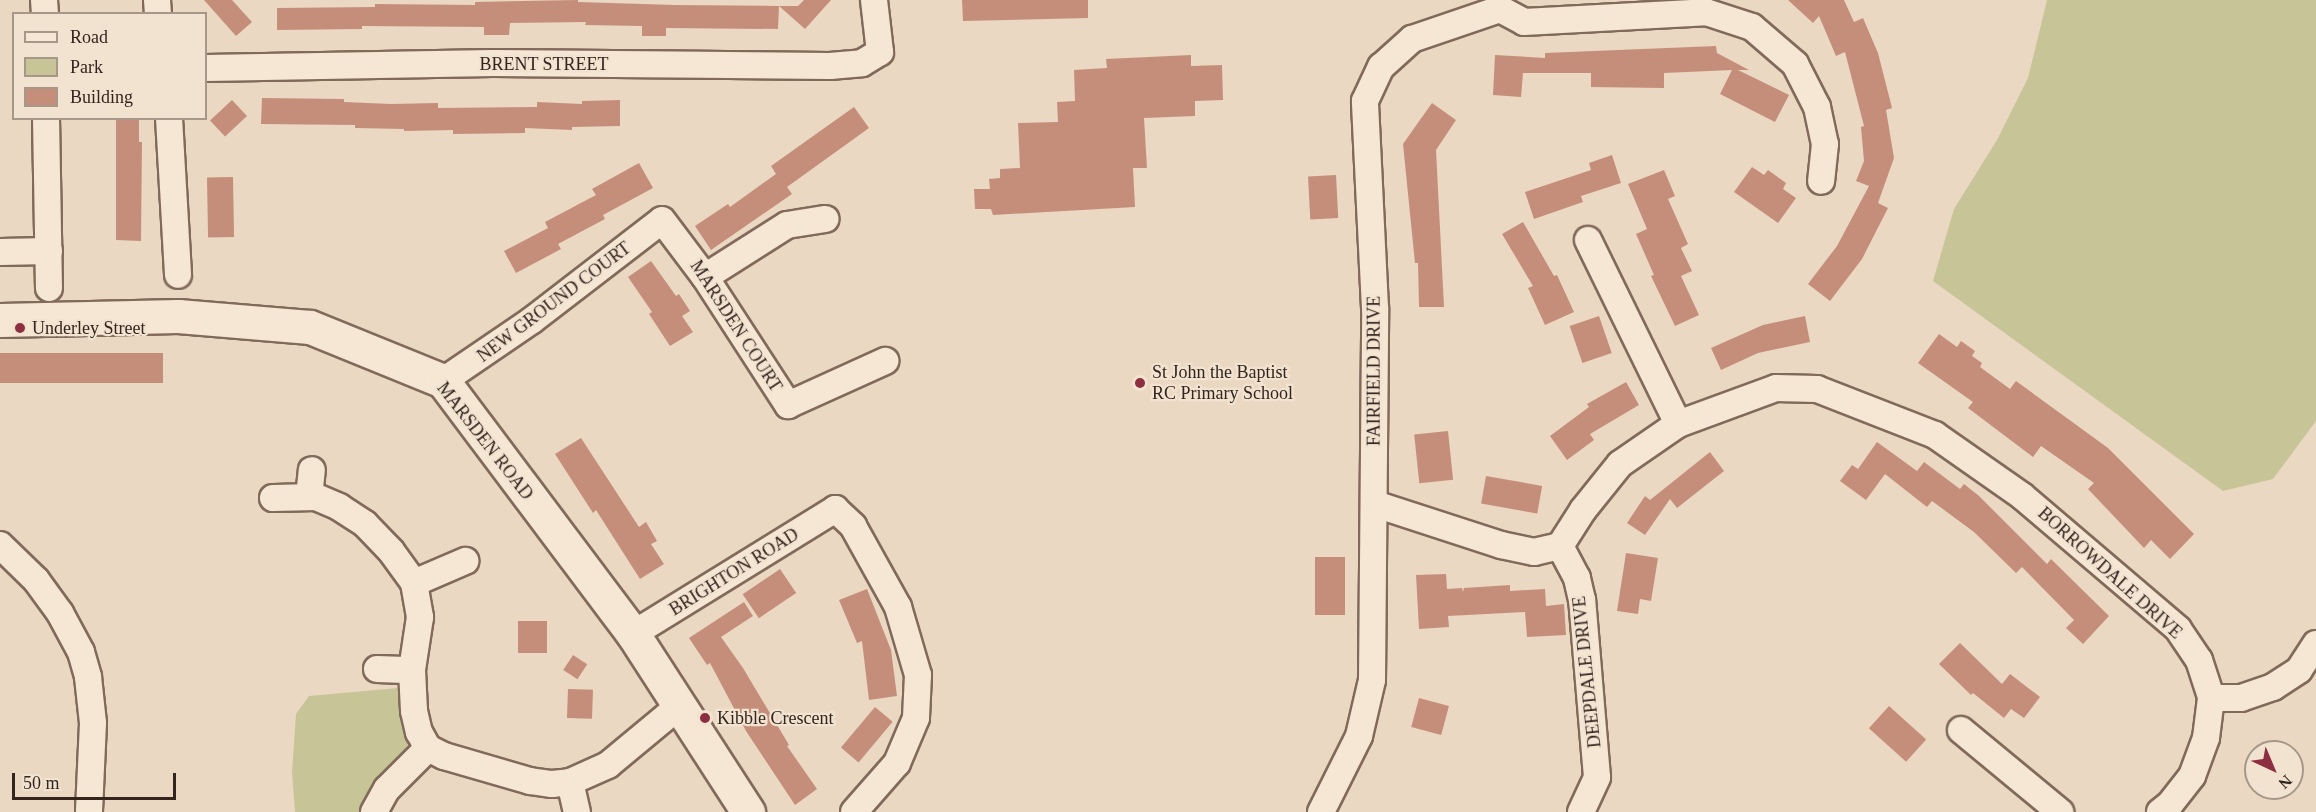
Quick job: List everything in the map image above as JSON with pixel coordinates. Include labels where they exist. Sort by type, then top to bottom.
[{"type":"street","name":"BRENT STREET","points":[[207,68],[493,63],[830,66],[862,63],[880,52],[874,0]]},
{"type":"street","points":[[1502,5],[1524,22],[1706,12],[1752,27],[1795,64],[1817,107],[1825,144],[1821,181]]},
{"type":"street","name":"FAIRFIELD DRIVE","points":[[1321,812],[1359,736],[1372,680],[1375,308],[1365,101],[1381,67],[1412,39],[1502,5]]},
{"type":"street","points":[[46,120],[49,288]]},
{"type":"street","points":[[169,120],[178,275]]},
{"type":"street","points":[[705,277],[787,225],[826,219]]},
{"type":"street","name":"MARSDEN COURT","points":[[663,220],[705,277],[788,405],[885,361]]},
{"type":"street","name":"NEW GROUND COURT","points":[[443,381],[531,321],[663,220]]},
{"type":"street","points":[[1375,504],[1501,545],[1534,552],[1560,546],[1583,510],[1620,464],[1678,424],[1588,240]]},
{"type":"street","points":[[0,252],[49,251]]},
{"type":"street","name":"MARSDEN ROAD","points":[[0,320],[178,316],[310,327],[443,381],[633,634],[748,812]]},
{"type":"street","name":"BORROWDALE DRIVE","points":[[1678,424],[1776,388],[1817,389],[1935,435],[2022,496],[2178,629],[2199,660],[2211,698],[2206,738],[2193,776],[2170,804],[2160,812]]},
{"type":"street","points":[[309,497],[312,470]]},
{"type":"street","points":[[273,498],[316,496],[339,507],[365,524],[391,551],[414,583],[420,617],[412,670],[414,711],[419,732],[428,748],[444,756],[530,781],[552,784],[570,782],[608,765],[679,706]]},
{"type":"street","name":"BRIGHTON ROAD","points":[[633,634],[835,509],[853,526],[898,607],[918,675],[916,717],[897,764],[858,811]]},
{"type":"street","points":[[0,545],[36,580],[60,613],[81,652],[88,677],[93,723],[89,812]]},
{"type":"street","name":"DEEPDALE DRIVE","points":[[1560,546],[1577,578],[1582,600],[1597,767],[1597,777],[1581,812]]},
{"type":"street","points":[[414,583],[465,561]]},
{"type":"street","points":[[2211,698],[2241,698],[2273,687],[2299,670],[2316,644]]},
{"type":"street","points":[[377,669],[412,670]]},
{"type":"street","points":[[1961,730],[2060,812]]},
{"type":"street","points":[[374,812],[387,789],[428,748]]},
{"type":"street","points":[[570,782],[577,812]]},
{"type":"green space","points":[[2047,0],[2316,0],[2316,421],[2273,479],[2223,491],[1933,281],[1954,209],[1997,140],[2028,78]]},
{"type":"green space","points":[[398,688],[412,745],[373,787],[362,812],[295,812],[292,772],[296,714],[309,696]]},
{"type":"building","points":[[204,0],[232,0],[252,22],[236,36]]},
{"type":"building","points":[[578,0],[578,2],[675,5],[779,6],[778,29],[666,28],[666,36],[642,36],[642,26],[585,25],[586,22],[510,23],[509,35],[484,35],[484,27],[362,26],[362,29],[277,30],[277,8],[375,7],[375,4],[475,5],[475,2]]},
{"type":"building","points":[[804,0],[831,0],[805,29],[779,6],[798,6]]},
{"type":"building","points":[[962,0],[1088,0],[1088,18],[963,21]]},
{"type":"building","points":[[1788,0],[1844,0],[1854,22],[1863,18],[1878,53],[1892,108],[1886,110],[1894,158],[1878,203],[1888,208],[1862,259],[1830,301],[1808,284],[1837,246],[1869,186],[1856,181],[1864,161],[1861,127],[1864,126],[1845,52],[1836,56],[1819,16],[1813,23]]},
{"type":"building","points":[[1716,46],[1717,53],[1749,70],[1738,70],[1789,95],[1775,122],[1720,94],[1732,70],[1664,73],[1664,88],[1591,87],[1591,73],[1523,73],[1521,97],[1493,95],[1495,55],[1545,58],[1545,53]]},
{"type":"building","points":[[1191,55],[1191,66],[1222,65],[1223,100],[1195,101],[1195,116],[1144,118],[1147,168],[1133,168],[1135,207],[993,215],[991,209],[975,209],[974,189],[990,189],[989,179],[1000,178],[1000,169],[1020,168],[1018,123],[1058,122],[1057,102],[1075,101],[1074,70],[1107,68],[1106,59]]},
{"type":"building","points":[[262,98],[344,99],[344,102],[391,104],[438,103],[438,108],[537,107],[537,102],[582,104],[582,101],[620,100],[620,126],[572,127],[572,130],[525,128],[525,133],[453,134],[453,130],[404,131],[404,129],[355,128],[355,125],[261,124]]},
{"type":"building","points":[[232,100],[247,116],[225,137],[210,120]]},
{"type":"building","points":[[1432,103],[1456,120],[1436,150],[1444,307],[1419,307],[1418,263],[1415,263],[1403,144]]},
{"type":"building","points":[[854,107],[869,128],[787,187],[792,194],[711,250],[695,226],[728,204],[730,207],[776,174],[771,166]]},
{"type":"building","points":[[116,120],[139,120],[139,142],[142,142],[141,241],[116,240]]},
{"type":"building","points":[[1612,155],[1621,183],[1581,196],[1583,202],[1534,219],[1525,192],[1591,170],[1589,163]]},
{"type":"building","points":[[639,163],[653,188],[603,215],[605,219],[558,244],[561,249],[516,273],[504,251],[548,228],[545,222],[596,195],[592,189]]},
{"type":"building","points":[[1752,167],[1764,175],[1768,170],[1786,183],[1783,189],[1796,198],[1778,223],[1734,192]]},
{"type":"building","points":[[1664,170],[1675,196],[1668,199],[1688,244],[1681,248],[1692,271],[1681,276],[1699,315],[1675,326],[1651,276],[1654,275],[1636,234],[1647,229],[1628,184]]},
{"type":"building","points":[[1336,175],[1338,218],[1310,219],[1308,176]]},
{"type":"building","points":[[207,177],[233,177],[234,237],[208,237]]},
{"type":"building","points":[[1523,222],[1554,276],[1557,275],[1574,312],[1545,325],[1528,288],[1533,286],[1502,234]]},
{"type":"building","points":[[651,261],[676,296],[679,294],[690,311],[682,316],[693,332],[670,346],[649,314],[652,312],[628,277]]},
{"type":"building","points":[[1599,316],[1612,353],[1582,363],[1570,326]]},
{"type":"building","points":[[1805,316],[1810,342],[1758,353],[1721,370],[1711,348],[1763,325]]},
{"type":"building","points":[[1939,334],[1957,347],[1961,341],[1975,351],[1972,356],[1982,363],[1980,367],[2010,389],[2016,381],[2108,448],[2194,534],[2170,559],[2151,540],[2144,548],[2088,489],[2094,483],[2041,446],[2033,457],[1968,408],[1973,402],[1918,363]]},
{"type":"building","points":[[0,353],[163,353],[163,383],[0,383]]},
{"type":"building","points":[[1626,382],[1639,405],[1590,434],[1594,440],[1567,460],[1550,436],[1589,407],[1587,404]]},
{"type":"building","points":[[1448,431],[1453,480],[1419,483],[1414,435]]},
{"type":"building","points":[[581,438],[639,527],[646,522],[657,541],[651,544],[664,564],[640,579],[596,510],[593,513],[555,454]]},
{"type":"building","points":[[1877,442],[1917,471],[1924,462],[1960,489],[1964,484],[2047,564],[2051,559],[2109,616],[2083,644],[2066,628],[2074,620],[2022,567],[2016,573],[1974,532],[1932,501],[1927,507],[1885,474],[1866,500],[1840,481],[1852,465],[1858,469]]},
{"type":"building","points":[[1710,452],[1724,471],[1677,508],[1670,499],[1645,535],[1627,523],[1645,496],[1650,500]]},
{"type":"building","points":[[1486,476],[1542,486],[1537,513],[1481,504]]},
{"type":"building","points":[[1626,553],[1658,558],[1651,601],[1640,599],[1638,614],[1617,611]]},
{"type":"building","points":[[1315,557],[1345,557],[1345,615],[1315,615]]},
{"type":"building","points":[[780,569],[796,593],[759,618],[743,594]]},
{"type":"building","points":[[1446,574],[1447,589],[1462,588],[1463,592],[1464,588],[1510,585],[1510,591],[1545,589],[1546,606],[1564,604],[1566,635],[1527,637],[1525,612],[1448,616],[1449,627],[1419,629],[1416,575]]},
{"type":"building","points":[[867,589],[891,650],[897,696],[869,700],[862,641],[857,643],[839,600]]},
{"type":"building","points":[[744,602],[753,616],[721,637],[743,668],[789,745],[787,746],[817,789],[795,805],[746,731],[710,663],[707,665],[689,638]]},
{"type":"building","points":[[518,621],[547,621],[547,653],[518,653]]},
{"type":"building","points":[[1960,643],[2002,684],[2010,674],[2040,697],[2024,718],[2011,709],[2004,718],[1973,693],[1971,695],[1939,664]]},
{"type":"building","points":[[573,655],[587,664],[577,679],[563,670]]},
{"type":"building","points":[[568,689],[593,690],[592,719],[567,718]]},
{"type":"building","points":[[1419,698],[1449,706],[1441,735],[1411,727]]},
{"type":"building","points":[[1889,706],[1926,739],[1906,762],[1869,728]]},
{"type":"building","points":[[875,707],[893,722],[859,762],[841,748]]},
{"type":"place","name":"Underley Street","points":[[20,328]]},
{"type":"place","name":"St John the Baptist RC Primary School","points":[[1140,383]]},
{"type":"place","name":"Kibble Crescent","points":[[705,718]]}]
